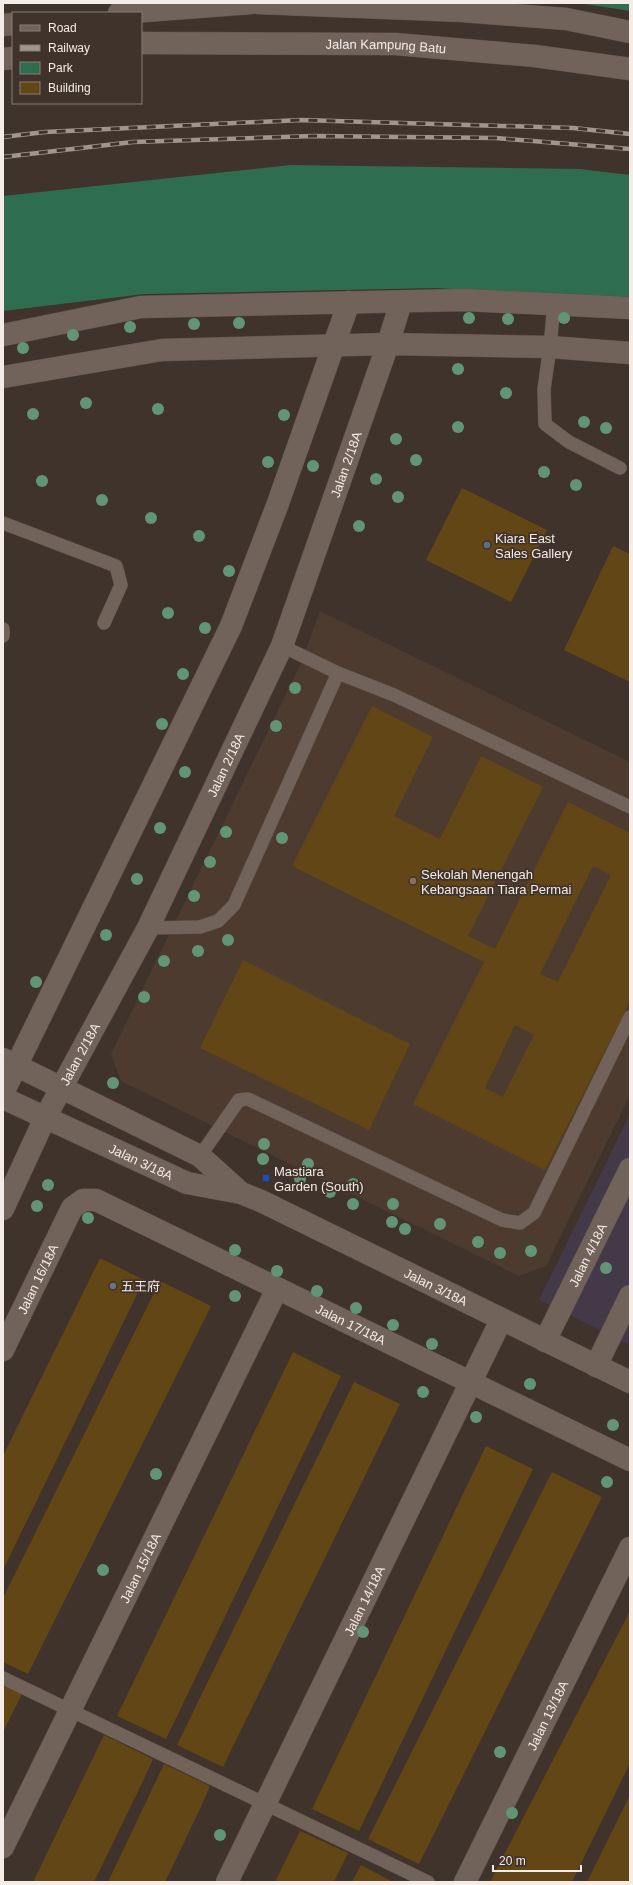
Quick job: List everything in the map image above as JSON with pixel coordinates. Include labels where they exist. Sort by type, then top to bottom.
[{"type":"street","points":[[132,12],[251,3]]},
{"type":"street","points":[[258,3],[462,11],[566,19],[630,32]]},
{"type":"street","name":"Jalan Kampung Batu","points":[[142,43],[395,44],[536,56],[630,69]]},
{"type":"street","points":[[3,335],[141,307],[465,300],[630,308]]},
{"type":"street","points":[[3,1093],[10,1062],[231,626],[277,506],[332,346],[350,302]]},
{"type":"street","name":"Jalan 2/18A","points":[[3,1209],[45,1118],[148,928],[282,646],[388,344],[401,302]]},
{"type":"street","points":[[3,377],[162,350],[388,344],[550,347],[630,353]]},
{"type":"street","name":"Jalan 3/18A","points":[[10,1062],[200,1156],[241,1193]]},
{"type":"street","name":"Jalan 3/18A","points":[[3,1098],[187,1183],[241,1193],[260,1201],[500,1320],[630,1382]]},
{"type":"street","name":"Jalan 4/18A","points":[[545,1341],[630,1168]]},
{"type":"street","name":"Jalan 17/18A","points":[[72,1208],[83,1200],[96,1200],[630,1460]]},
{"type":"street","name":"Jalan 16/18A","points":[[3,1350],[72,1208]]},
{"type":"street","name":"Jalan 15/18A","points":[[3,1847],[277,1289]]},
{"type":"street","points":[[596,1366],[630,1296]]},
{"type":"street","name":"Jalan 14/18A","points":[[227,1882],[500,1320]]},
{"type":"street","name":"Jalan 13/18A","points":[[466,1882],[630,1548]]},
{"type":"lane","points":[[554,304],[544,389],[545,424],[569,442],[620,468]]},
{"type":"lane","points":[[3,523],[116,566],[121,585],[104,623]]},
{"type":"lane","points":[[3,629],[3,636]]},
{"type":"lane","points":[[282,646],[338,673],[394,695],[630,807]]},
{"type":"lane","points":[[148,928],[200,927],[218,921],[234,905],[338,673]]},
{"type":"lane","points":[[200,1156],[239,1100],[248,1098],[502,1220],[520,1223],[534,1214],[630,1017]]},
{"type":"lane","points":[[3,1678],[428,1882]]},
{"type":"shaded area","name":"Sekolah Menengah Kebangsaan Tiara Permai","points":[[320,611],[630,762],[630,1095],[546,1266],[519,1276],[121,1081],[111,1054],[301,663]]},
{"type":"shaded area","points":[[630,1114],[630,1345],[539,1300]]},
{"type":"green space","points":[[578,3],[630,3],[630,11]]},
{"type":"green space","points":[[290,165],[580,169],[630,175],[630,301],[437,288],[144,294],[3,311],[3,196]]},
{"type":"building","name":"Kiara East Sales Gallery","points":[[462,488],[547,530],[511,602],[426,560]]},
{"type":"building","points":[[613,546],[630,554],[630,682],[564,650]]},
{"type":"building","points":[[372,706],[433,737],[394,816],[440,839],[481,756],[543,787],[468,936],[495,949],[568,802],[630,833],[630,1001],[545,1170],[413,1104],[484,962],[292,866]],"holes":[[[593,866],[611,875],[558,982],[540,974]],[[515,1025],[534,1035],[503,1097],[485,1088]]]},
{"type":"building","points":[[243,960],[410,1044],[369,1130],[200,1048]]},
{"type":"building","points":[[100,1258],[144,1280],[3,1570],[3,1456]]},
{"type":"building","points":[[160,1281],[211,1306],[28,1674],[3,1662],[3,1598]]},
{"type":"building","points":[[293,1352],[341,1376],[166,1739],[117,1716]]},
{"type":"building","points":[[354,1382],[400,1404],[223,1767],[177,1745]]},
{"type":"building","points":[[486,1446],[533,1469],[359,1831],[312,1809]]},
{"type":"building","points":[[552,1472],[602,1497],[419,1864],[368,1839]]},
{"type":"building","points":[[630,1611],[630,1763],[572,1882],[490,1882]]},
{"type":"building","points":[[3,1685],[22,1694],[3,1732]]},
{"type":"building","points":[[104,1735],[153,1759],[143,1781],[94,1882],[33,1882]]},
{"type":"building","points":[[164,1764],[210,1786],[200,1809],[165,1882],[108,1882]]},
{"type":"building","points":[[630,1795],[630,1882],[587,1882]]},
{"type":"building","points":[[300,1831],[348,1853],[334,1882],[275,1882]]},
{"type":"building","points":[[361,1865],[393,1882],[352,1882]]},
{"type":"railway","points":[[3,137],[45,132],[301,120],[573,128],[630,134]]},
{"type":"railway","points":[[3,157],[133,142],[313,136],[496,138],[630,149]]},
{"type":"place","name":"Kiara East Sales Gallery","points":[[487,545]]},
{"type":"place","name":"Sekolah Menengah Kebangsaan Tiara Permai","points":[[413,881]]},
{"type":"place","name":"Mastiara Garden (South)","points":[[266,1178]]},
{"type":"place","name":"五王府","points":[[113,1286]]}]
